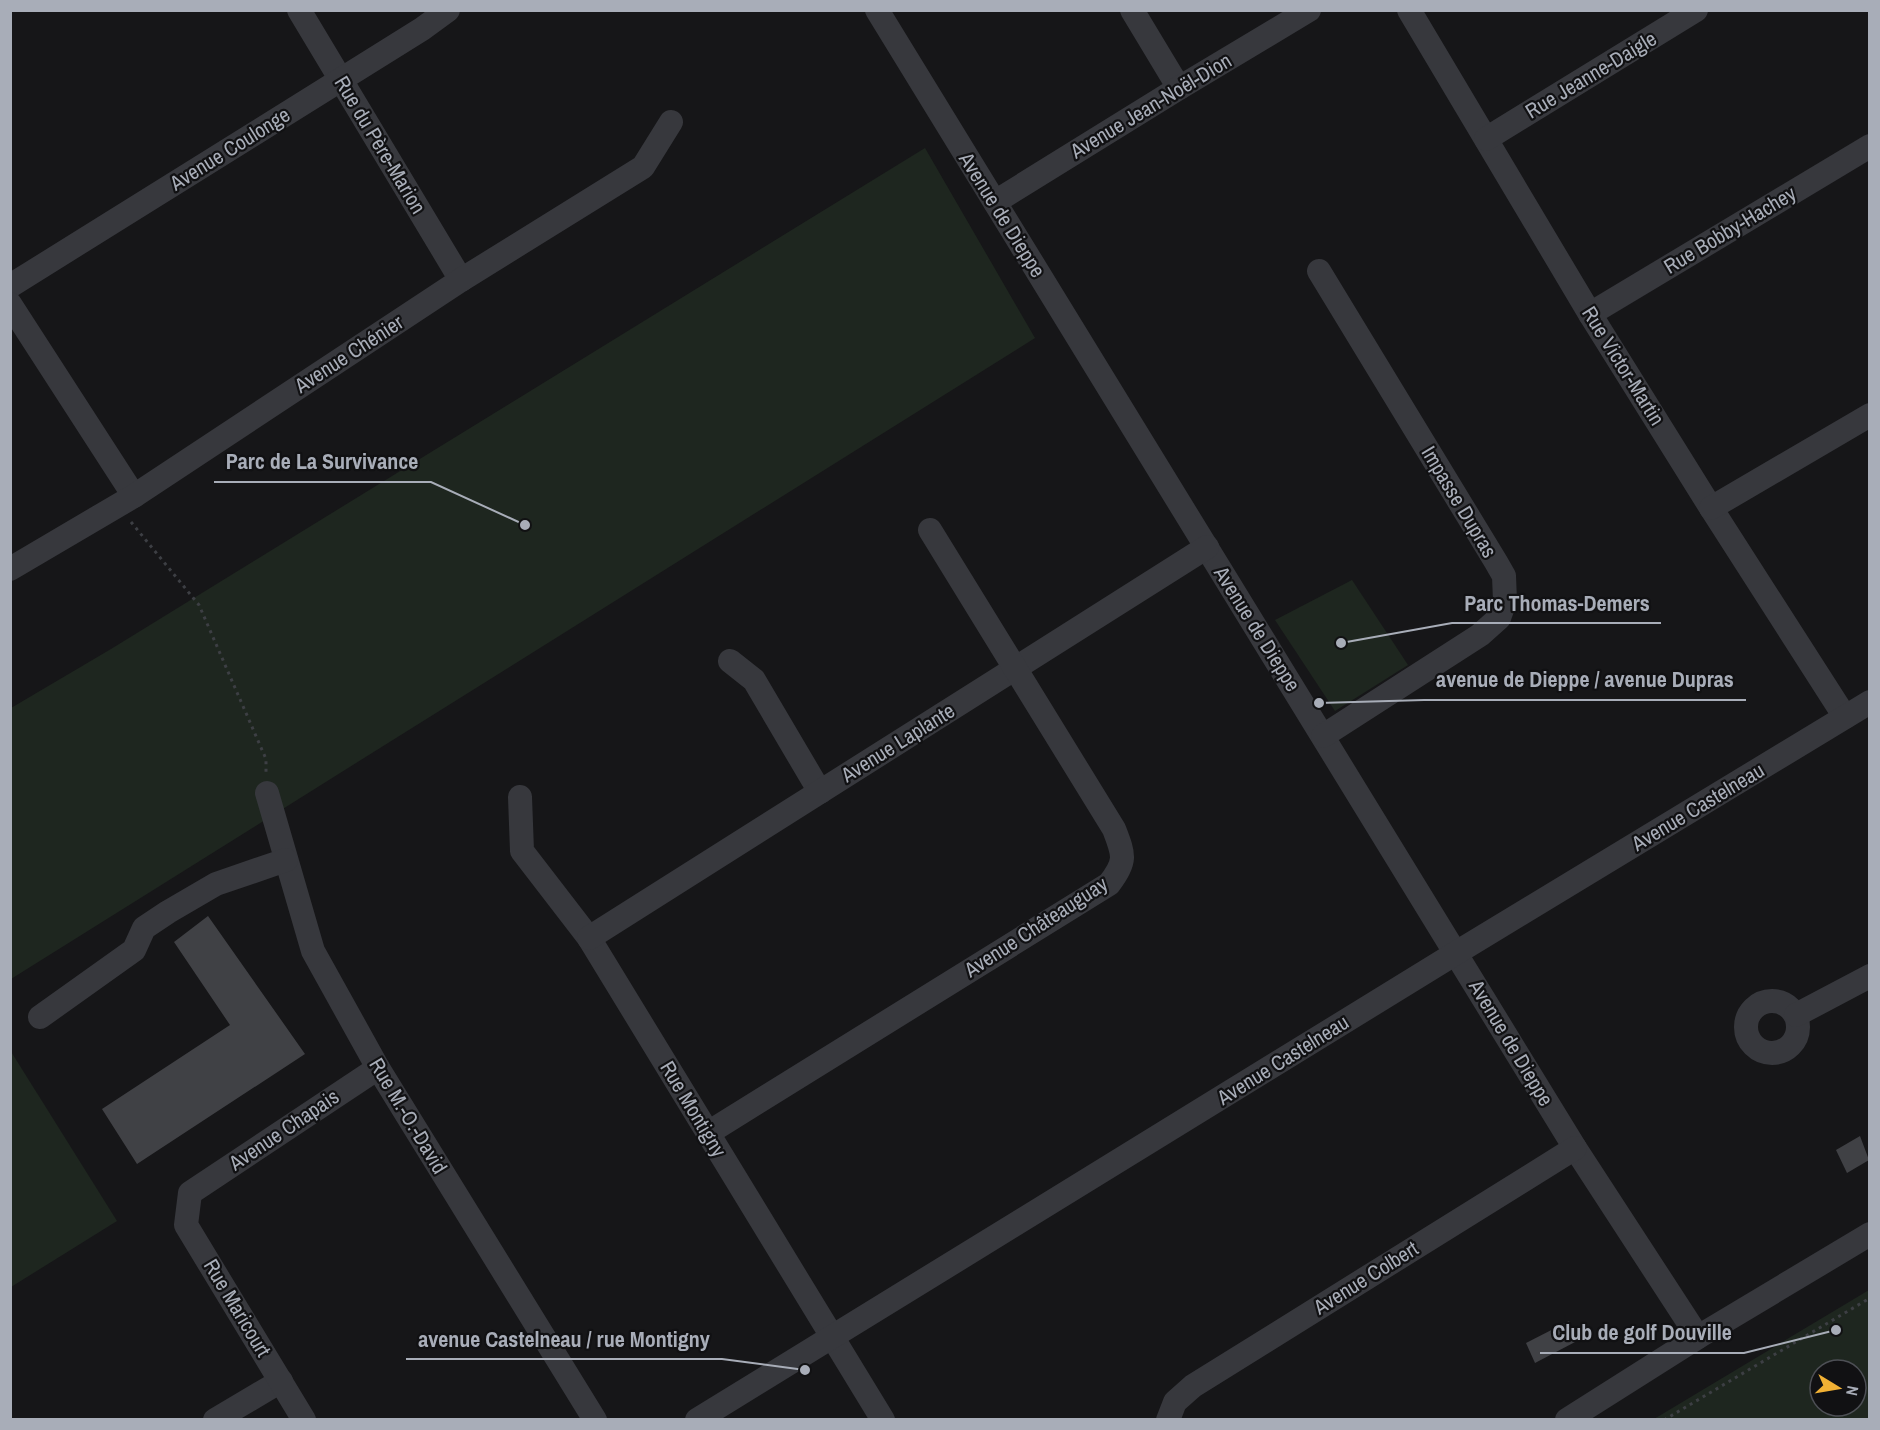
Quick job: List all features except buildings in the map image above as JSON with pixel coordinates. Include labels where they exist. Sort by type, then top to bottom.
[{"type":"street","name":"Rue du Père-Marion","points":[[299,10],[461,280]]},
{"type":"street","name":"Avenue Coulonge","points":[[10,285],[340,80],[448,10]]},
{"type":"street","name":"Avenue de Dieppe","points":[[877,10],[1575,1148],[1698,1337]]},
{"type":"street","points":[[1132,10],[1179,88]]},
{"type":"street","name":"Avenue Jean-Noël-Dion","points":[[994,202],[1309,10]]},
{"type":"street","name":"Rue Victor-Martin","points":[[1409,10],[1590,314],[1845,717]]},
{"type":"street","name":"Rue Jeanne-Daigle","points":[[1486,139],[1696,10]]},
{"type":"street","name":"Avenue Chénier","points":[[10,569],[126,501],[461,280],[643,167],[671,122]]},
{"type":"street","name":"Rue Bobby-Hachey","points":[[1590,314],[1869,146]]},
{"type":"street","name":"Impasse Dupras","points":[[1319,271],[1504,576],[1505,601],[1499,618],[1480,635],[1323,736]]},
{"type":"street","points":[[10,304],[126,501]]},
{"type":"street","points":[[1711,508],[1869,415]]},
{"type":"street","name":"Avenue Châteauguay","points":[[708,1133],[1109,884],[1120,869],[1123,860],[1114,829],[930,530]]},
{"type":"street","name":"Avenue Laplante","points":[[589,938],[1207,547]]},
{"type":"street","points":[[730,662],[754,680],[820,792]]},
{"type":"street","name":"Avenue Castelneau","points":[[697,1419],[1869,702]]},
{"type":"street","name":"Rue M.-O.-David","points":[[267,793],[313,951],[378,1068],[595,1419]]},
{"type":"street","name":"Rue Montigny","points":[[520,797],[522,851],[589,938],[883,1419]]},
{"type":"street","points":[[40,1017],[134,950],[144,928],[168,912],[216,884],[286,860]]},
{"type":"street","points":[[1796,1016],[1869,976]]},
{"type":"street","name":"Avenue Chapais","points":[[190,1192],[378,1068]]},
{"type":"street","name":"Avenue Colbert","points":[[1168,1419],[1175,1402],[1192,1386],[1575,1148]]},
{"type":"street","name":"Rue Maricourt","points":[[190,1192],[186,1225],[304,1419]]},
{"type":"street","points":[[1568,1419],[1869,1234]]},
{"type":"street","points":[[215,1419],[281,1381]]},
{"type":"path","points":[[126,501],[199,604],[266,759],[267,793]]},
{"type":"path","points":[[1664,1419],[1869,1298]]},
{"type":"shaded area","points":[[925,148],[1035,338],[11,979],[11,708],[111,649]]},
{"type":"shaded area","points":[[1352,580],[1408,665],[1335,711],[1275,620]]},
{"type":"shaded area","points":[[10,1050],[117,1221],[11,1287],[10,1287]]},
{"type":"shaded area","points":[[1869,1290],[1869,1419],[1654,1419]]},
{"type":"place","name":"Parc de La Survivance","points":[[525,525]]},
{"type":"place","name":"Parc Thomas-Demers","points":[[1341,643]]},
{"type":"place","name":"avenue de Dieppe / avenue Dupras","points":[[1319,703]]},
{"type":"place","name":"Club de golf Douville","points":[[1836,1330]]},
{"type":"place","name":"avenue Castelneau / rue Montigny","points":[[805,1370]]}]
